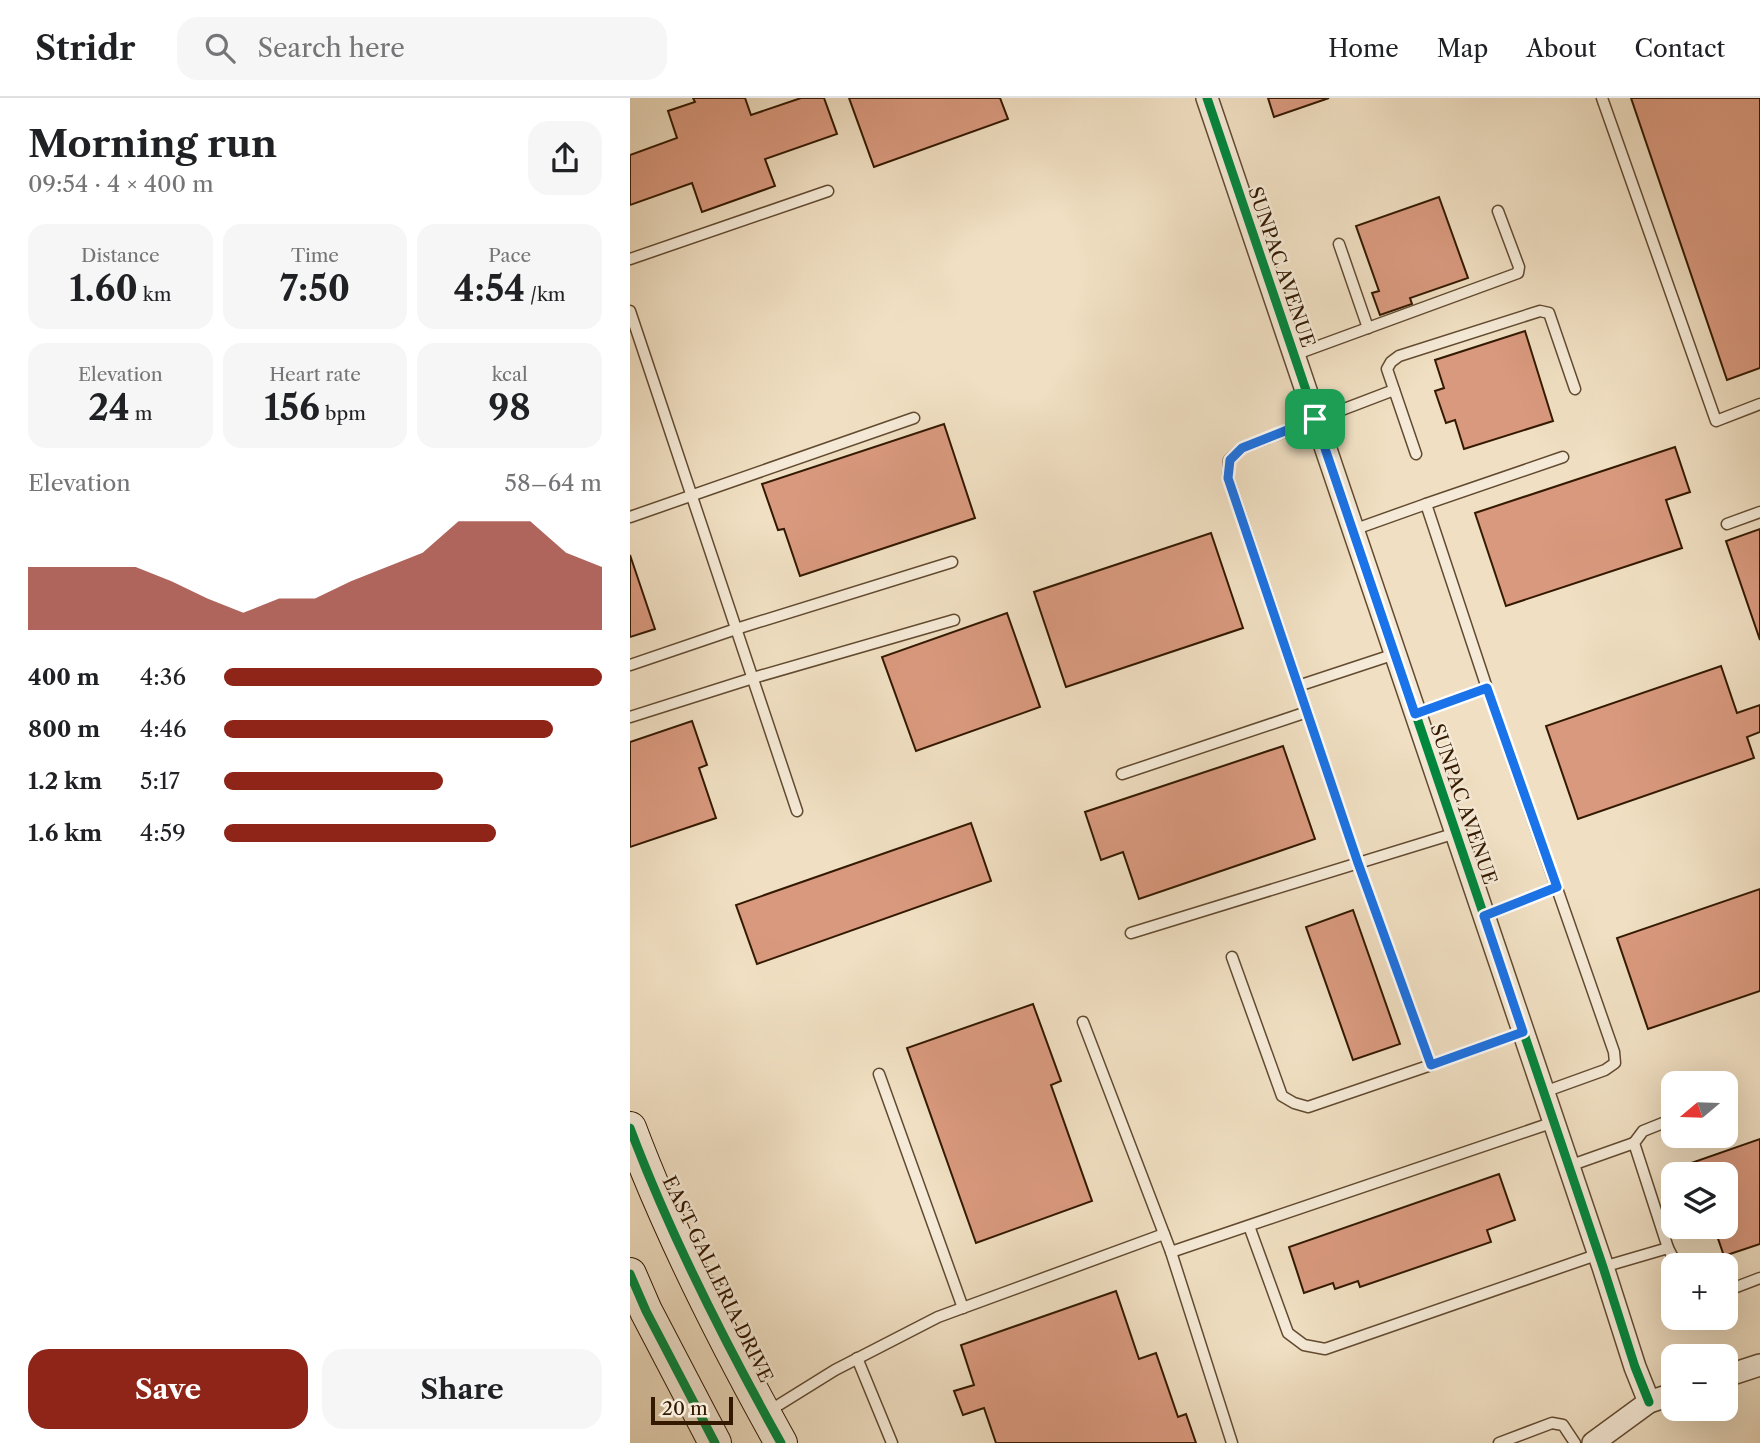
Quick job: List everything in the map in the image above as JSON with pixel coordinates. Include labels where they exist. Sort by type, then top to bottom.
[{"type":"main road","name":"EAST GALLERIA DRIVE","points":[[630,1128],[683,1256],[781,1443]]},
{"type":"main road","points":[[630,1274],[646,1311],[715,1443]]},
{"type":"street","name":"SUNPAC AVENUE","points":[[1207,98],[1648,1402]]},
{"type":"street","points":[[1738,1372],[1760,1365]]},
{"type":"street","points":[[1593,1443],[1648,1402],[1661,1398]]},
{"type":"lane","points":[[1602,98],[1716,421],[1760,404]]},
{"type":"lane","points":[[630,259],[828,191]]},
{"type":"lane","points":[[1294,355],[1518,273],[1519,267],[1498,212]]},
{"type":"lane","points":[[1339,244],[1368,328]]},
{"type":"lane","points":[[630,311],[797,811]]},
{"type":"lane","points":[[1416,454],[1387,369],[1399,356],[1540,311],[1549,313],[1575,389]]},
{"type":"lane","points":[[1394,390],[1242,448],[1230,460],[1228,478],[1358,863],[1431,1065]]},
{"type":"lane","points":[[630,517],[914,418]]},
{"type":"lane","points":[[1353,530],[1563,457]]},
{"type":"lane","points":[[1426,504],[1614,1052],[1615,1063],[1605,1070],[1544,1092]]},
{"type":"lane","points":[[1727,524],[1760,512]]},
{"type":"lane","points":[[630,665],[952,562]]},
{"type":"lane","points":[[630,717],[954,620]]},
{"type":"lane","points":[[1298,686],[1395,654]]},
{"type":"lane","points":[[1415,714],[1487,688]]},
{"type":"lane","points":[[1122,774],[1307,712]]},
{"type":"lane","points":[[1130,933],[1455,833]]},
{"type":"lane","points":[[1484,916],[1557,887]]},
{"type":"lane","points":[[1232,957],[1282,1096],[1308,1107],[1523,1032]]},
{"type":"lane","points":[[1083,1022],[1171,1252],[1232,1443]]},
{"type":"lane","points":[[879,1074],[963,1308]]},
{"type":"lane","points":[[1171,1252],[1554,1122]]},
{"type":"lane","points":[[1569,1166],[1634,1143],[1643,1131],[1661,1124]]},
{"type":"lane","points":[[1634,1143],[1671,1253]]},
{"type":"lane","points":[[1249,1226],[1288,1333],[1304,1345],[1325,1349],[1601,1261],[1668,1248]]},
{"type":"lane","points":[[765,1414],[835,1370],[938,1317],[1164,1234]]},
{"type":"lane","points":[[1738,1286],[1760,1278]]},
{"type":"lane","points":[[857,1358],[892,1443]]},
{"type":"lane","points":[[1499,1443],[1552,1423],[1563,1425],[1575,1443]]},
{"type":"building","points":[[693,98],[745,98],[751,115],[801,98],[824,98],[837,134],[765,159],[775,186],[702,212],[692,183],[630,205],[630,155],[677,138],[668,111],[695,102]]},
{"type":"building","points":[[849,98],[1000,98],[1008,119],[874,167]]},
{"type":"building","points":[[1268,98],[1329,98],[1274,117]]},
{"type":"building","points":[[1631,98],[1760,98],[1760,368],[1727,380]]},
{"type":"building","points":[[1439,197],[1468,278],[1410,298],[1412,304],[1380,315],[1372,293],[1379,291],[1356,226]]},
{"type":"building","points":[[1525,331],[1553,421],[1464,449],[1455,420],[1446,423],[1435,391],[1444,388],[1435,360]]},
{"type":"building","points":[[944,424],[975,518],[800,576],[784,529],[778,530],[762,484]]},
{"type":"building","points":[[1675,447],[1690,492],[1666,500],[1682,548],[1506,606],[1475,513]]},
{"type":"building","points":[[1760,529],[1760,640],[1726,541]]},
{"type":"building","points":[[1211,533],[1243,628],[1066,687],[1034,592]]},
{"type":"building","points":[[630,555],[655,629],[630,637]]},
{"type":"building","points":[[1007,613],[1040,707],[916,751],[882,657]]},
{"type":"building","points":[[1721,666],[1737,713],[1760,705],[1760,732],[1747,737],[1754,758],[1578,819],[1546,726]]},
{"type":"building","points":[[692,721],[707,765],[699,768],[716,818],[630,847],[630,742]]},
{"type":"building","points":[[1283,746],[1315,839],[1139,899],[1123,852],[1101,860],[1085,812]]},
{"type":"building","points":[[971,823],[991,881],[757,964],[736,905]]},
{"type":"building","points":[[1760,889],[1760,991],[1648,1029],[1617,938]]},
{"type":"building","points":[[1353,910],[1400,1044],[1353,1060],[1306,927]]},
{"type":"building","points":[[1033,1004],[1061,1081],[1051,1085],[1092,1201],[976,1243],[907,1048]]},
{"type":"building","points":[[1760,1139],[1760,1244],[1733,1253],[1723,1253],[1718,1239],[1738,1239],[1738,1162],[1694,1162]]},
{"type":"building","points":[[1499,1174],[1515,1220],[1487,1230],[1491,1242],[1360,1287],[1358,1281],[1335,1289],[1333,1283],[1304,1293],[1289,1247]]},
{"type":"building","points":[[1116,1291],[1139,1359],[1156,1353],[1178,1417],[1186,1414],[1196,1443],[996,1443],[984,1408],[963,1415],[954,1391],[974,1385],[961,1345]]},
{"type":"cycle path","points":[[1207,98],[1649,1402]]},
{"type":"cycle path","points":[[630,1128],[663,1209],[700,1288],[781,1443]]},
{"type":"cycle path","points":[[630,1274],[646,1311],[715,1443]]},
{"type":"route","points":[[1315,419],[1415,714],[1487,688],[1557,887],[1484,916],[1523,1032],[1431,1065],[1358,863],[1228,478],[1230,460],[1242,448],[1315,419]]}]
